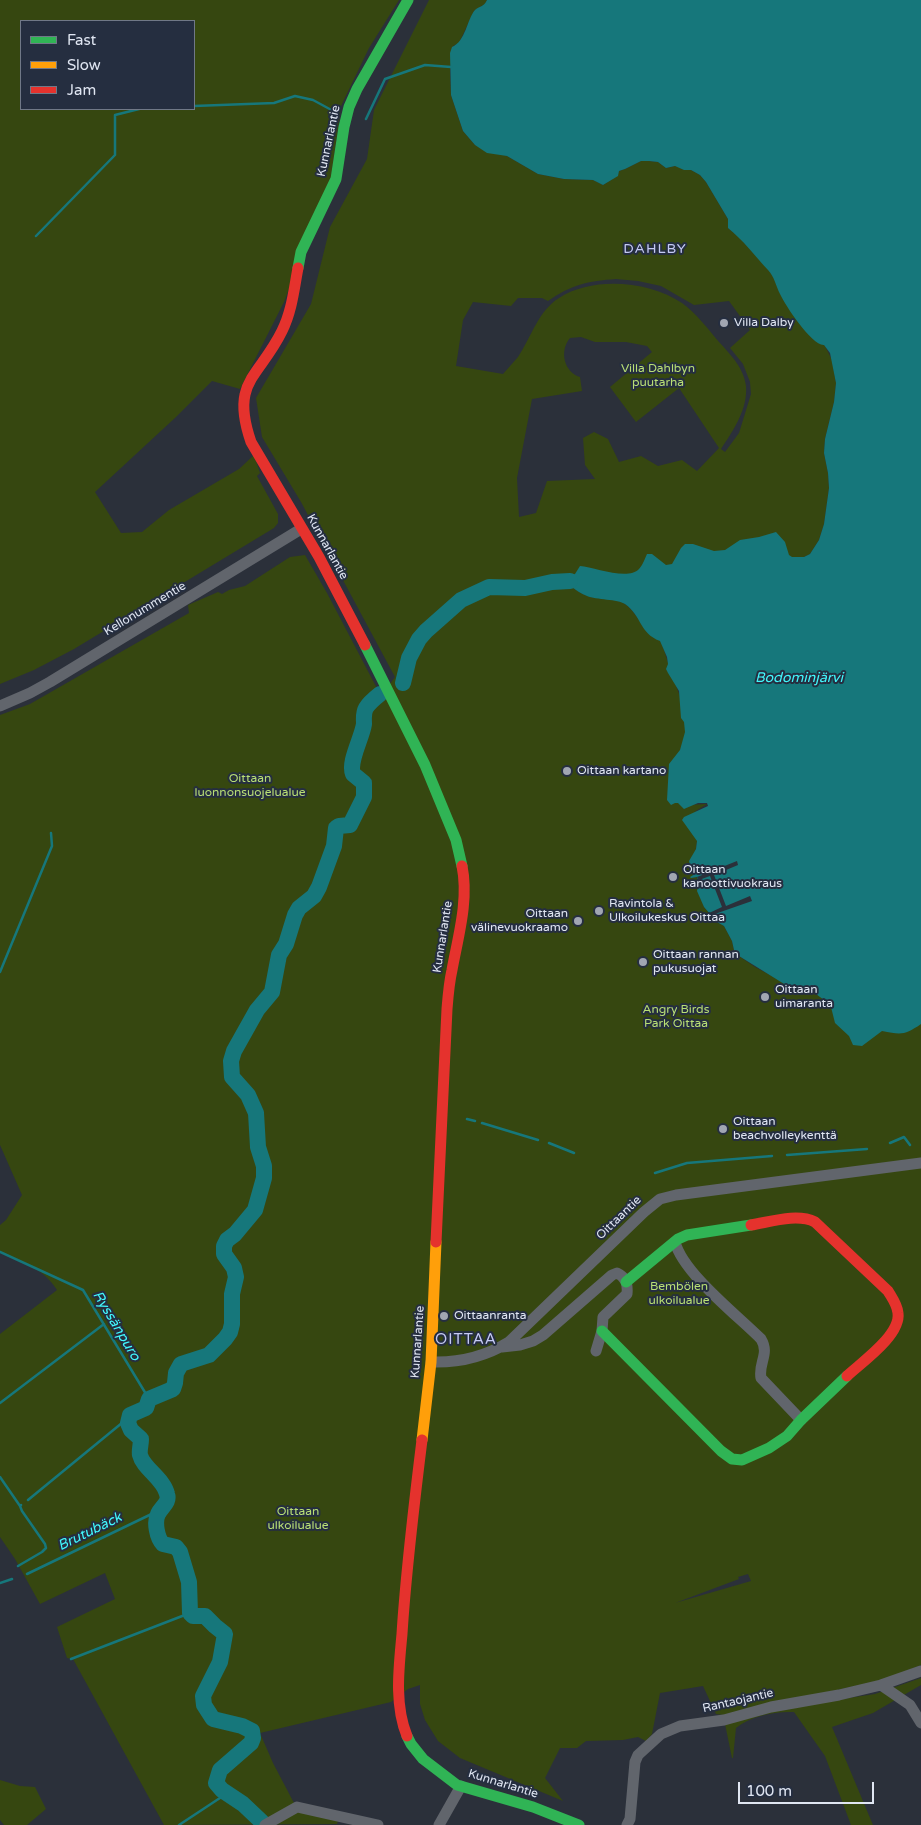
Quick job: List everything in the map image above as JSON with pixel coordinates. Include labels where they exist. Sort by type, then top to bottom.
[{"type":"main road","name":"Kunnarlantie","points":[[408,0],[357,89],[349,107],[336,179],[301,252],[289,315],[281,333],[250,378],[243,406],[244,422],[248,435],[319,557],[425,765],[456,840],[462,864],[462,913],[447,1009],[431,1362],[405,1582],[399,1674],[399,1701],[404,1728],[411,1744],[428,1764],[461,1786],[533,1807],[579,1825]]},
{"type":"main road","points":[[602,1331],[721,1451],[732,1459],[742,1460],[769,1448],[787,1436],[801,1420],[892,1334],[897,1324],[899,1312],[896,1303],[888,1291],[816,1222],[809,1219],[787,1219],[687,1235],[675,1242],[626,1282]]},
{"type":"street","name":"Kellonummentie","points":[[0,706],[30,694],[302,529]]},
{"type":"street","name":"Oittaantie","points":[[431,1362],[466,1359],[509,1342],[644,1212],[660,1199],[676,1195],[921,1163]]},
{"type":"street","points":[[675,1242],[678,1252],[694,1275],[761,1339],[765,1352],[760,1373],[761,1378],[801,1420]]},
{"type":"street","points":[[500,1347],[520,1345],[538,1338],[612,1275],[617,1273],[622,1275],[626,1282],[627,1294],[603,1317],[602,1331],[596,1351]]},
{"type":"street","name":"Rantaojantie","points":[[627,1825],[630,1819],[635,1762],[638,1754],[661,1734],[680,1726],[724,1720],[771,1707],[839,1696],[881,1686],[921,1671]]},
{"type":"street","points":[[881,1686],[910,1705],[921,1723]]},
{"type":"street","points":[[439,1825],[461,1786]]},
{"type":"street","points":[[265,1825],[297,1807],[378,1825]]},
{"type":"green space","points":[[0,0],[399,0],[369,48],[341,106],[331,177],[284,302],[240,389],[212,381],[95,492],[121,533],[142,532],[169,510],[239,469],[254,455],[260,473],[257,476],[278,514],[278,523],[274,528],[74,649],[34,670],[0,684]]},
{"type":"green space","points":[[429,0],[487,0],[485,4],[474,11],[459,43],[453,46],[450,72],[451,95],[463,131],[475,145],[507,156],[538,174],[564,179],[593,180],[603,185],[617,176],[619,171],[641,161],[658,162],[666,168],[675,166],[691,170],[700,175],[728,219],[728,228],[739,237],[768,269],[825,346],[832,360],[836,383],[824,453],[829,488],[824,524],[819,540],[810,554],[804,557],[792,557],[752,574],[570,576],[570,585],[588,596],[617,600],[630,608],[650,634],[660,640],[681,701],[705,715],[685,805],[707,804],[694,812],[702,810],[692,873],[696,874],[691,878],[697,877],[704,907],[717,922],[724,926],[732,941],[734,950],[739,956],[755,967],[798,990],[921,1021],[921,1665],[887,1679],[724,1715],[716,1714],[703,1686],[660,1693],[652,1734],[646,1741],[638,1737],[623,1740],[586,1741],[577,1748],[560,1748],[545,1778],[563,1801],[460,1758],[438,1741],[425,1720],[420,1704],[420,1685],[408,1689],[391,1702],[260,1733],[294,1803],[339,1818],[337,1824],[164,1825],[73,1659],[67,1658],[57,1627],[115,1599],[105,1573],[40,1604],[15,1559],[0,1537],[0,1334],[57,1290],[46,1276],[39,1271],[24,1262],[0,1252],[0,1225],[6,1220],[22,1195],[0,1145],[0,715],[30,704],[189,613],[188,605],[218,592],[222,594],[245,586],[290,557],[305,555],[381,696],[395,677],[301,502],[262,437],[256,398],[311,304],[330,227],[367,159],[374,110]],"holes":[[[616,279],[661,286],[694,305],[729,301],[750,330],[730,348],[743,364],[750,382],[751,394],[739,433],[725,452],[721,449],[739,419],[745,403],[745,379],[732,356],[692,311],[682,303],[654,290],[638,286],[604,284],[588,286],[573,291],[552,303],[540,317],[523,350],[503,374],[456,366],[463,320],[473,302],[511,306],[518,298],[542,298],[548,301],[564,291],[580,285]],[[581,337],[595,342],[626,342],[647,346],[652,352],[610,387],[636,422],[679,388],[719,448],[697,471],[682,460],[658,466],[641,456],[619,462],[608,439],[594,432],[583,438],[585,465],[595,479],[547,481],[536,513],[519,517],[517,478],[532,399],[582,391],[580,377],[570,371],[565,361],[565,349],[570,338]],[[748,1574],[751,1581],[675,1603],[739,1579],[738,1577]]]},
{"type":"green space","points":[[921,1678],[921,1685],[873,1713],[832,1727],[873,1825],[851,1825],[825,1756],[794,1712],[763,1715],[748,1720],[736,1728],[732,1758],[725,1724],[764,1711],[875,1694]]},
{"type":"green space","points":[[0,1780],[20,1786],[35,1787],[46,1809],[27,1825],[4,1825],[0,1820]]},
{"type":"water","name":"Bodominjärvi","points":[[487,0],[921,0],[921,1024],[907,1032],[882,1031],[862,1046],[853,1045],[849,1036],[835,1023],[831,1007],[828,1003],[816,994],[789,987],[739,956],[734,950],[732,941],[724,926],[717,922],[704,907],[697,891],[699,882],[697,877],[690,877],[695,874],[692,873],[689,861],[696,849],[697,841],[682,820],[684,817],[708,806],[707,803],[698,803],[684,809],[678,803],[671,805],[667,800],[669,764],[680,750],[685,732],[684,722],[681,718],[679,691],[666,669],[668,664],[667,657],[660,641],[648,634],[631,609],[622,602],[591,597],[570,586],[570,576],[575,574],[580,566],[627,574],[639,569],[647,554],[652,554],[666,565],[672,564],[685,544],[693,544],[714,551],[725,550],[740,540],[776,532],[785,542],[789,555],[792,557],[804,557],[810,554],[819,540],[824,524],[829,488],[824,453],[836,383],[830,353],[824,345],[819,344],[813,339],[799,324],[783,299],[770,272],[728,228],[728,219],[700,175],[691,170],[684,170],[675,166],[666,168],[658,162],[641,161],[619,171],[618,176],[603,185],[593,180],[564,179],[538,174],[507,156],[487,153],[475,145],[463,131],[451,95],[450,53],[452,47],[457,44],[463,35],[472,14]]},
{"type":"pier","points":[[737,861],[738,865],[714,875],[726,906],[750,896],[752,901],[709,916],[707,914],[722,907],[710,876],[699,880],[697,877]]},
{"type":"waterway","points":[[366,119],[385,79],[425,65],[451,67]]},
{"type":"waterway","points":[[195,106],[274,103],[295,96],[313,100],[337,113]]},
{"type":"waterway","points":[[36,236],[115,155],[115,115],[135,110]]},
{"type":"waterway","points":[[403,683],[409,658],[419,639],[461,600],[489,587],[525,588],[552,582],[570,581]]},
{"type":"waterway","points":[[262,1822],[216,1783],[220,1770],[251,1743],[253,1738],[252,1731],[242,1726],[213,1719],[204,1705],[203,1696],[220,1662],[225,1634],[205,1616],[193,1616],[190,1613],[189,1582],[180,1552],[176,1547],[163,1544],[157,1530],[157,1517],[168,1497],[162,1483],[142,1460],[140,1453],[141,1439],[131,1430],[128,1423],[130,1415],[146,1408],[149,1399],[173,1389],[176,1373],[181,1364],[209,1355],[230,1332],[232,1324],[232,1294],[236,1277],[234,1268],[224,1254],[224,1246],[227,1240],[235,1234],[255,1210],[264,1178],[264,1166],[258,1147],[256,1113],[248,1095],[232,1077],[231,1061],[234,1051],[257,1010],[272,992],[279,955],[286,944],[299,908],[314,896],[319,887],[334,846],[336,828],[350,825],[364,797],[364,783],[353,774],[352,763],[363,730],[365,710],[370,702],[380,694]]},
{"type":"waterway","points":[[0,972],[52,846],[51,833]]},
{"type":"waterway","points":[[467,1119],[475,1121]]},
{"type":"waterway","points":[[482,1123],[538,1140]]},
{"type":"waterway","points":[[890,1143],[904,1137],[910,1145]]},
{"type":"waterway","points":[[549,1143],[574,1153]]},
{"type":"waterway","points":[[787,1155],[867,1149]]},
{"type":"waterway","points":[[655,1173],[687,1163],[772,1156]]},
{"type":"waterway","name":"Ryssänpuro","points":[[0,1252],[83,1290],[149,1399]]},
{"type":"waterway","points":[[0,1403],[104,1324]]},
{"type":"waterway","name":"Brutubäck","points":[[28,1500],[128,1418]]},
{"type":"waterway","points":[[0,1477],[20,1506]]},
{"type":"waterway","name":"Brutubäck","points":[[18,1566],[46,1548],[22,1511],[21,1505]]},
{"type":"waterway","name":"Brutubäck","points":[[27,1574],[162,1509]]},
{"type":"waterway","name":"Brutubäck","points":[[0,1583],[12,1579]]},
{"type":"waterway","points":[[71,1659],[190,1613]]},
{"type":"waterway","points":[[179,1825],[226,1794]]},
{"type":"traffic: fast","points":[[298,268],[301,252],[336,179],[349,107],[357,89],[408,0]]},
{"type":"traffic: fast","points":[[365,645],[425,765],[456,840],[462,866]]},
{"type":"traffic: fast","points":[[626,1282],[678,1239],[687,1235],[751,1225]]},
{"type":"traffic: fast","points":[[602,1331],[721,1451],[732,1459],[742,1460],[769,1448],[787,1436],[847,1376]]},
{"type":"traffic: fast","points":[[407,1736],[423,1759],[457,1785],[533,1807],[579,1825]]},
{"type":"traffic: slow","points":[[422,1440],[431,1362],[436,1242]]},
{"type":"traffic: jam","points":[[298,268],[288,316],[282,331],[250,381],[246,392],[244,406],[245,422],[251,442],[319,557],[365,645]]},
{"type":"traffic: jam","points":[[436,1242],[447,1009],[463,905],[464,879],[462,866]]},
{"type":"traffic: jam","points":[[751,1225],[792,1218],[808,1219],[815,1222],[888,1291],[898,1313],[893,1330],[887,1339],[847,1376]]},
{"type":"traffic: jam","points":[[407,1736],[400,1711],[398,1685],[408,1561],[422,1440]]},
{"type":"place","name":"Villa Dalby","points":[[724,323]]},
{"type":"place","name":"Oittaan kartano","points":[[567,771]]},
{"type":"place","name":"Oittaan kanoottivuokraus","points":[[673,877]]},
{"type":"place","name":"Ravintola & Ulkoilukeskus Oittaa","points":[[599,911]]},
{"type":"place","name":"Oittaan välinevuokraamo","points":[[578,921]]},
{"type":"place","name":"Oittaan rannan pukusuojat","points":[[643,962]]},
{"type":"place","name":"Oittaan uimaranta","points":[[765,997]]},
{"type":"place","name":"Oittaan beachvolleykenttä","points":[[723,1129]]},
{"type":"place","name":"Oittaanranta","points":[[444,1316]]},
{"type":"district","name":"DAHLBY","points":[[655,249]]},
{"type":"district","name":"OITTAA","points":[[466,1340]]},
{"type":"park label","name":"Villa Dahlbyn puutarha","points":[[658,376]]},
{"type":"park label","name":"Oittaan luonnonsuojelualue","points":[[250,786]]},
{"type":"park label","name":"Angry Birds Park Oittaa","points":[[676,1017]]},
{"type":"park label","name":"Bembölen ulkoilualue","points":[[679,1294]]},
{"type":"park label","name":"Oittaan ulkoilualue","points":[[298,1519]]}]
